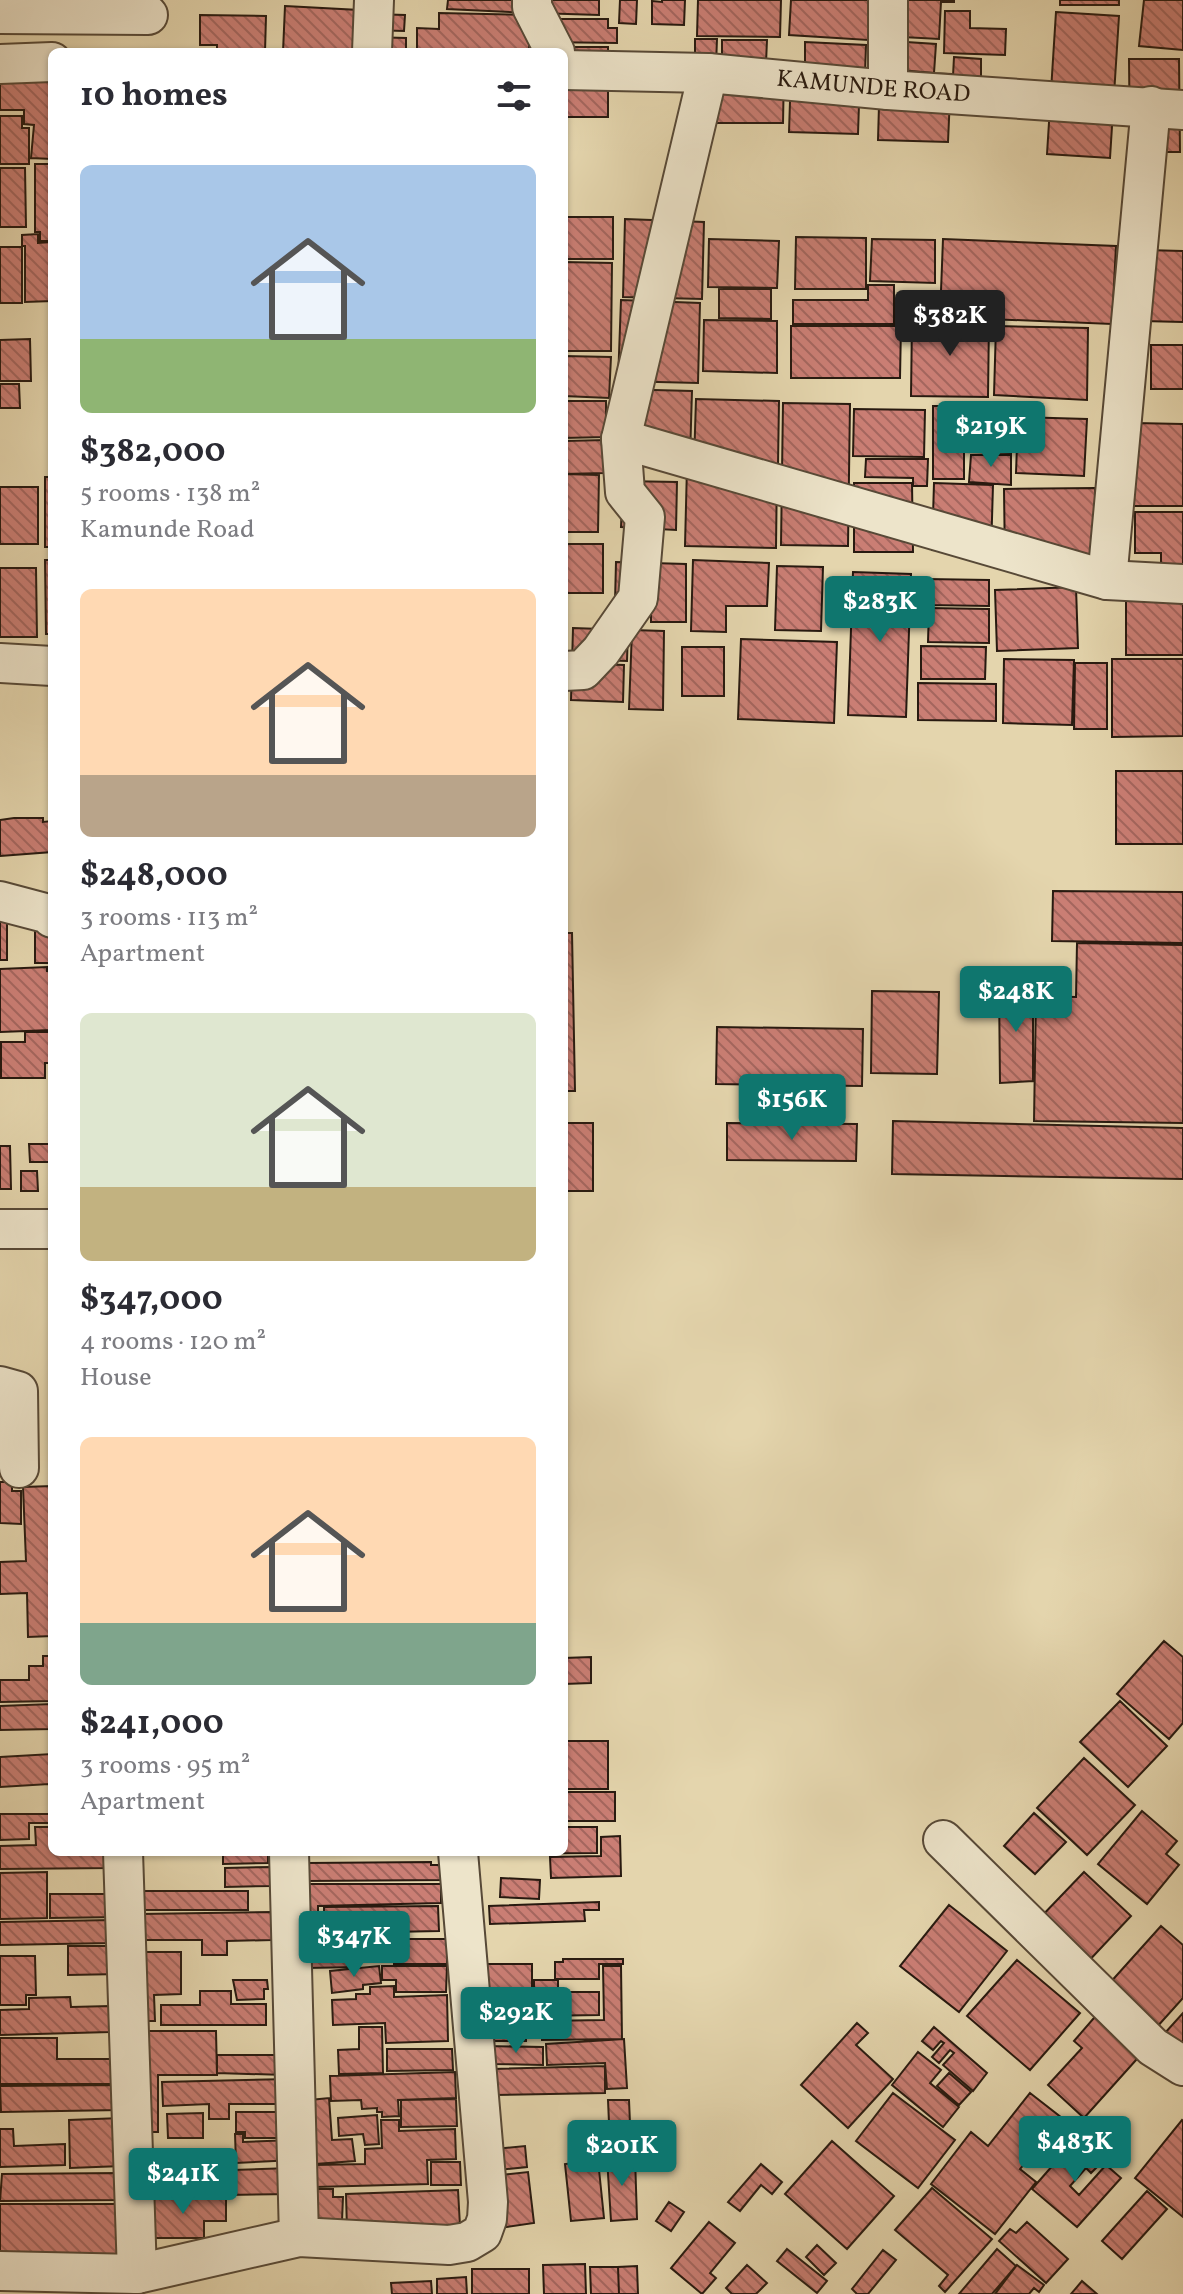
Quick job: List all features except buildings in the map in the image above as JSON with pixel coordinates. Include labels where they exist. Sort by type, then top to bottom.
[{"type":"street","points":[[372,48],[374,0]]},
{"type":"street","points":[[532,0],[532,7],[553,48]]},
{"type":"street","points":[[888,0],[888,90]]},
{"type":"street","points":[[0,14],[148,15]]},
{"type":"street","points":[[0,64],[48,62]]},
{"type":"street","name":"KAMUNDE ROAD","points":[[568,70],[708,73],[888,90],[1167,108]]},
{"type":"street","points":[[568,671],[583,670],[601,651],[638,598],[645,517],[625,492],[621,439],[708,73]]},
{"type":"street","points":[[1107,580],[1167,108]]},
{"type":"street","points":[[621,439],[1107,580],[1183,584]]},
{"type":"street","points":[[0,663],[48,666]]},
{"type":"street","points":[[0,901],[48,914]]},
{"type":"street","points":[[0,1229],[48,1229]]},
{"type":"street","points":[[0,1386],[18,1391],[19,1468]]},
{"type":"street","points":[[943,1840],[1153,2047],[1183,2066]]},
{"type":"street","points":[[123,1856],[137,2274]]},
{"type":"street","points":[[289,1856],[299,2237]]},
{"type":"street","points":[[0,2271],[137,2274],[299,2237],[449,2245],[467,2242],[482,2233],[488,2202],[458,1856]]}]
